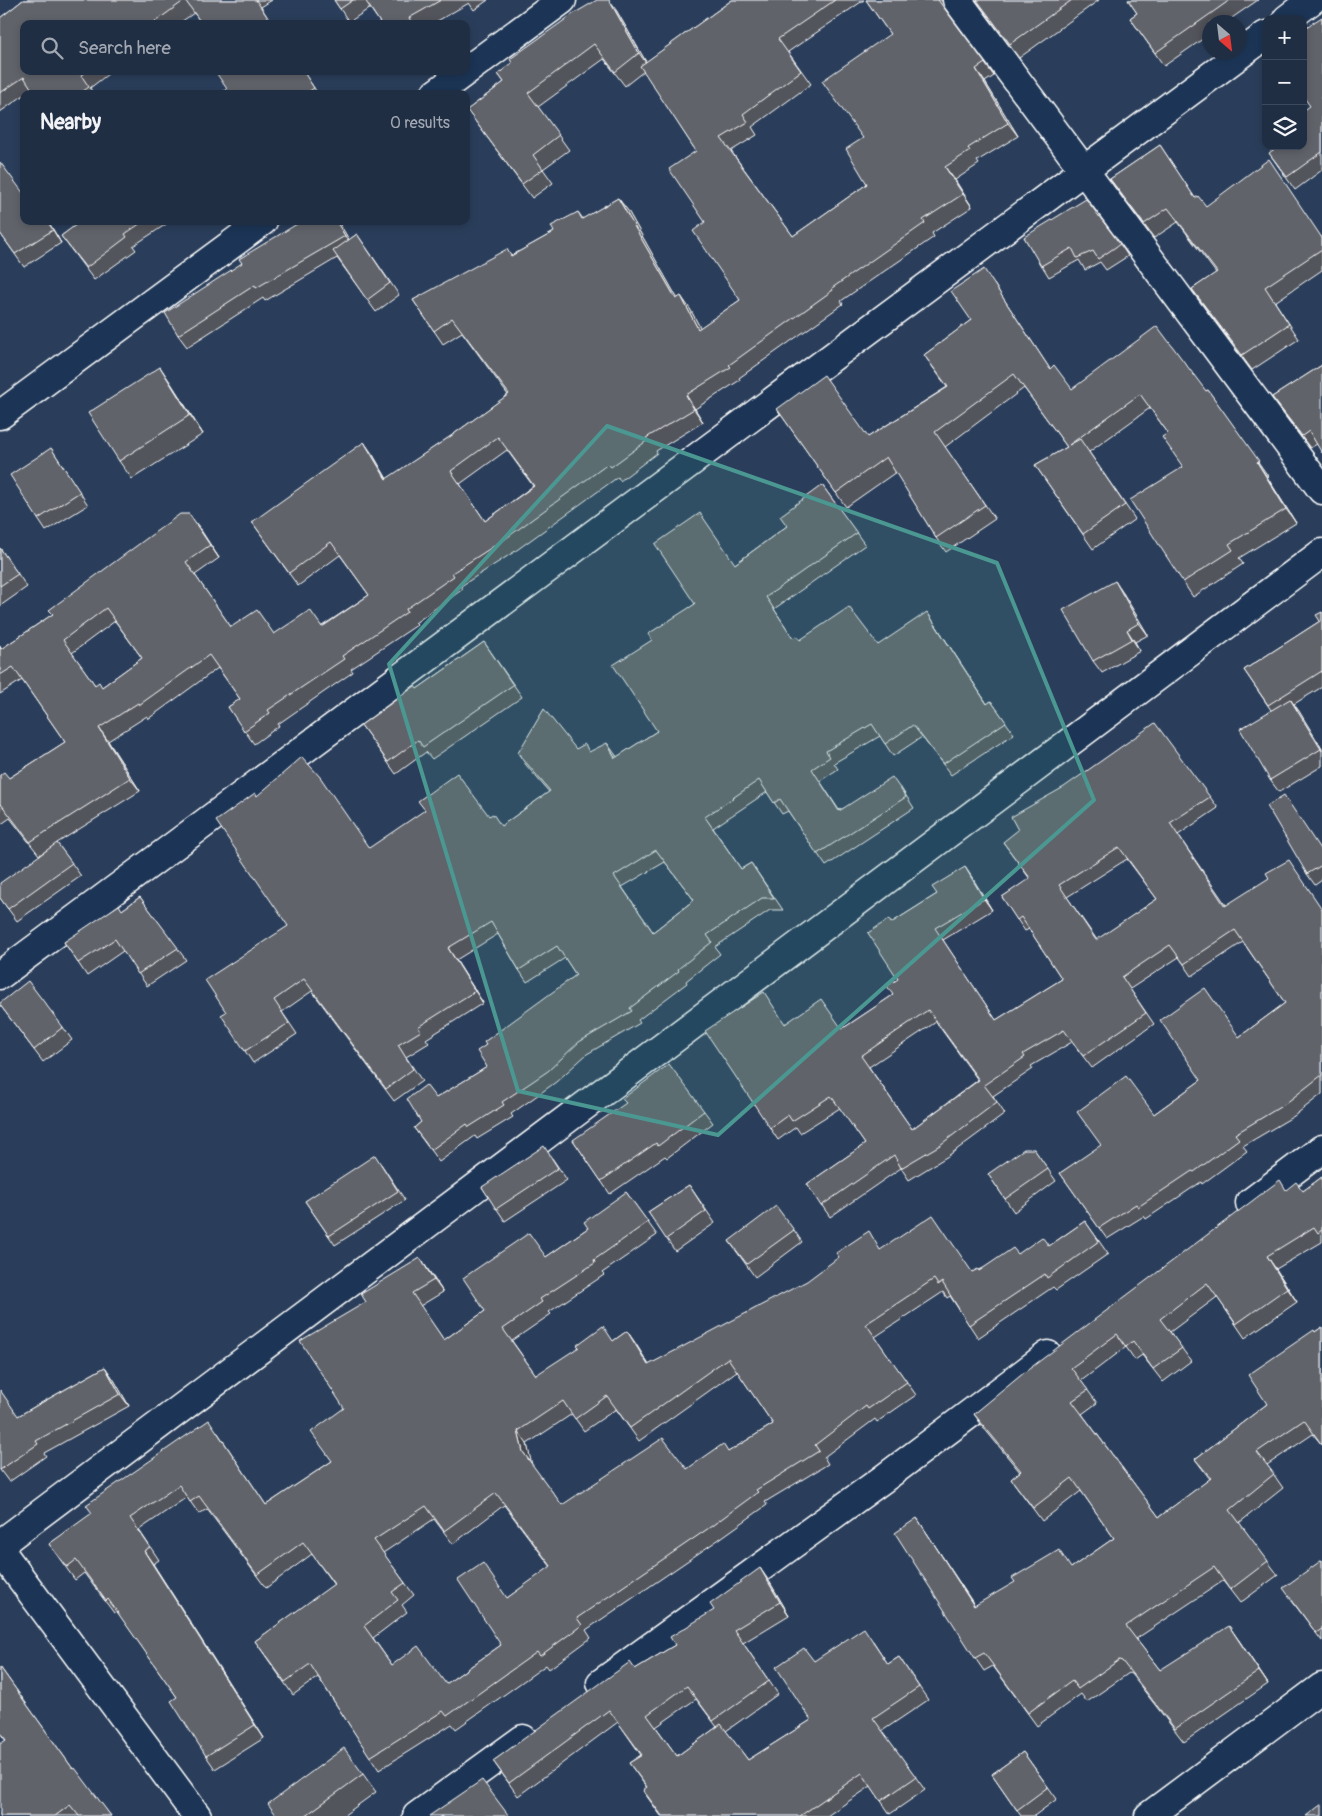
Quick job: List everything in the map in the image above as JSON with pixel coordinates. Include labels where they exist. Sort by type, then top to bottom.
[{"type":"street","points":[[470,68],[562,0]]},
{"type":"street","points":[[957,0],[1322,490]]},
{"type":"street","points":[[1292,15],[1312,0]]},
{"type":"street","points":[[0,975],[1262,38]]},
{"type":"street","points":[[440,90],[461,75]]},
{"type":"street","points":[[0,415],[257,225]]},
{"type":"street","points":[[0,1544],[1322,553]]},
{"type":"street","points":[[1226,1221],[1322,1149]]},
{"type":"street","points":[[578,1700],[875,1485],[1067,1341]]},
{"type":"street","points":[[0,1550],[197,1816]]},
{"type":"street","points":[[1149,1816],[1322,1687]]},
{"type":"street","points":[[417,1816],[546,1723]]},
{"type":"highlighted area","points":[[607,426],[997,563],[1094,800],[718,1135],[518,1091],[389,664]]},
{"type":"building","points":[[23,0],[185,0],[158,20],[20,20],[20,75],[81,75],[89,87],[85,90],[32,90],[24,77],[0,93],[0,18]]},
{"type":"building","points":[[185,0],[256,0],[269,20],[199,20]]},
{"type":"building","points":[[334,0],[353,0],[340,9]]},
{"type":"building","points":[[365,0],[441,0],[409,18],[410,20],[378,20]]},
{"type":"building","points":[[597,0],[609,0],[639,53],[615,72],[594,44],[528,93],[559,135],[533,155],[543,169],[522,184],[470,114],[470,108],[504,82],[498,74],[512,63],[510,59],[573,14]]},
{"type":"building","points":[[732,0],[835,0],[778,39],[801,71],[743,114],[748,122],[721,138],[793,236],[867,184],[846,149],[863,138],[822,81],[890,34],[866,0],[938,0],[985,63],[976,69],[1008,123],[968,148],[970,151],[945,167],[963,194],[923,220],[925,223],[832,288],[833,290],[729,365],[731,367],[686,395],[694,409],[646,438],[648,440],[611,467],[608,464],[505,539],[452,573],[454,576],[406,609],[407,612],[342,656],[344,659],[268,710],[270,713],[244,731],[228,707],[240,699],[209,655],[139,705],[138,703],[99,728],[130,778],[30,842],[0,805],[0,775],[4,772],[9,778],[65,742],[13,667],[0,675],[0,647],[1,649],[53,614],[49,610],[180,514],[189,514],[210,545],[186,562],[231,627],[257,610],[274,634],[310,610],[322,627],[369,595],[331,542],[289,573],[252,522],[364,442],[386,479],[451,436],[509,394],[452,318],[434,331],[413,300],[507,249],[511,256],[554,232],[551,226],[578,212],[582,219],[618,198],[676,299],[681,296],[698,329],[740,300],[693,231],[705,222],[669,169],[696,151],[640,66]],"holes":[[[498,437],[534,486],[485,521],[451,471]],[[106,608],[142,658],[102,687],[99,682],[95,685],[63,640]]]},
{"type":"building","points":[[977,0],[1072,0],[1010,44]]},
{"type":"building","points":[[1128,0],[1230,0],[1209,15],[1202,15],[1202,20],[1155,53],[1130,18],[1137,13]]},
{"type":"building","points":[[1322,17],[1322,152],[1287,177],[1269,153],[1273,150],[1307,150],[1307,108],[1310,106],[1307,102],[1307,26]]},
{"type":"building","points":[[218,75],[306,75],[314,88],[311,90],[226,90],[227,89]]},
{"type":"building","points":[[1160,145],[1195,198],[1198,196],[1206,206],[1269,159],[1322,238],[1322,249],[1265,287],[1289,324],[1242,355],[1192,289],[1217,272],[1168,208],[1144,224],[1110,179]]},
{"type":"building","points":[[0,162],[20,189],[20,225],[50,225],[53,230],[15,254],[0,233]]},
{"type":"building","points":[[1086,199],[1120,244],[1098,259],[1093,251],[1077,258],[1072,248],[1041,266],[1024,237]]},
{"type":"building","points":[[76,225],[138,225],[125,234],[127,237],[86,268],[61,236]]},
{"type":"building","points":[[295,225],[338,225],[345,236],[256,288],[255,285],[178,335],[165,313],[242,263],[239,259]]},
{"type":"building","points":[[357,234],[390,283],[367,300],[333,251]]},
{"type":"building","points":[[984,269],[1050,369],[1054,365],[1072,389],[1157,326],[1206,391],[1208,390],[1259,461],[1257,462],[1286,509],[1229,544],[1233,550],[1183,582],[1130,500],[1183,467],[1162,437],[1168,433],[1140,394],[1069,445],[1080,439],[1125,505],[1083,534],[1035,465],[1067,447],[1014,374],[935,432],[985,505],[936,538],[886,457],[836,493],[777,409],[824,375],[868,437],[948,387],[924,355],[971,320],[951,291]]},
{"type":"building","points":[[1322,365],[1322,453],[1309,431],[1302,436],[1272,397]]},
{"type":"building","points":[[160,367],[190,415],[119,461],[88,413]]},
{"type":"building","points":[[51,448],[80,492],[38,519],[10,475]]},
{"type":"building","points":[[822,485],[857,533],[766,597],[793,638],[797,636],[800,640],[849,607],[878,645],[927,612],[987,704],[991,701],[1006,722],[943,764],[913,725],[885,744],[872,724],[826,751],[830,757],[812,769],[839,811],[892,777],[906,797],[817,854],[780,799],[774,803],[759,780],[705,817],[741,869],[751,863],[774,898],[762,898],[707,935],[712,942],[678,969],[679,971],[630,1008],[632,1011],[579,1042],[548,1071],[502,1102],[504,1105],[469,1127],[467,1124],[431,1150],[414,1128],[421,1122],[407,1099],[426,1085],[436,1098],[487,1067],[477,1051],[486,1045],[484,1042],[576,975],[557,946],[519,970],[491,922],[448,948],[475,991],[418,1027],[421,1031],[398,1045],[413,1069],[386,1089],[304,979],[274,1000],[289,1023],[245,1051],[221,1015],[226,1012],[205,980],[288,926],[216,821],[255,793],[257,796],[302,757],[320,777],[369,848],[425,810],[418,801],[457,773],[489,816],[493,814],[501,826],[550,791],[518,753],[544,709],[576,749],[585,744],[589,752],[607,743],[615,758],[657,731],[613,665],[652,640],[648,634],[695,604],[655,544],[700,513],[735,564],[787,526],[780,516]],"holes":[[[656,850],[694,900],[653,932],[614,876]]]},
{"type":"building","points":[[0,548],[18,574],[0,586]]},
{"type":"building","points":[[1115,581],[1139,623],[1127,630],[1132,639],[1093,661],[1063,610]]},
{"type":"building","points":[[1322,612],[1322,671],[1268,705],[1244,670],[1320,621],[1316,615]]},
{"type":"building","points":[[484,642],[513,685],[423,747],[418,740],[388,762],[361,725],[415,686],[417,689]]},
{"type":"building","points":[[1290,699],[1321,749],[1270,780],[1240,729]]},
{"type":"building","points":[[1155,723],[1210,797],[1170,823],[1225,906],[1269,878],[1266,873],[1289,860],[1322,909],[1322,1075],[1285,1104],[1235,1134],[1239,1139],[1194,1172],[1192,1171],[1138,1207],[1136,1204],[1099,1228],[1060,1173],[1101,1145],[1077,1112],[1126,1076],[1154,1114],[1201,1080],[1160,1020],[1205,988],[1239,1037],[1285,1003],[1235,930],[1184,964],[1170,945],[1122,977],[1146,1013],[1083,1056],[1064,1030],[1023,1054],[1025,1057],[984,1085],[997,1102],[940,1145],[901,1168],[894,1155],[821,1206],[807,1184],[865,1144],[831,1096],[792,1121],[788,1115],[770,1128],[705,1031],[764,992],[785,1024],[821,999],[842,1029],[893,995],[887,986],[898,979],[868,933],[889,919],[891,923],[937,894],[932,887],[965,867],[984,899],[935,928],[996,1020],[1062,979],[1021,917],[1017,920],[1002,897],[1030,878],[1003,842],[1018,830],[1011,817],[1064,787]],"holes":[[[1119,847],[1157,899],[1096,940],[1059,885]],[[928,1010],[979,1080],[912,1129],[861,1056]]]},
{"type":"building","points":[[1284,795],[1322,852],[1322,865],[1307,874],[1267,806]]},
{"type":"building","points":[[57,843],[72,863],[8,909],[0,898],[0,883]]},
{"type":"building","points":[[140,897],[178,948],[138,974],[115,939],[78,963],[64,942],[119,905],[122,910]]},
{"type":"building","points":[[28,981],[63,1027],[34,1050],[0,1005],[0,1003]]},
{"type":"building","points":[[669,1064],[704,1111],[658,1146],[656,1143],[601,1181],[573,1140],[626,1103],[622,1099]]},
{"type":"building","points":[[544,1146],[558,1168],[496,1209],[482,1187]]},
{"type":"building","points":[[1024,1149],[1034,1149],[1048,1169],[1005,1199],[988,1174]]},
{"type":"building","points":[[375,1155],[398,1191],[329,1236],[305,1201]]},
{"type":"building","points":[[1322,1177],[1322,1230],[1318,1233],[1314,1227],[1267,1256],[1287,1288],[1236,1324],[1207,1283],[1160,1319],[1182,1348],[1153,1369],[1133,1341],[1126,1347],[1117,1334],[1071,1368],[1088,1390],[1072,1401],[1159,1517],[1211,1478],[1195,1459],[1267,1404],[1248,1375],[1314,1330],[1315,1332],[1322,1327],[1322,1445],[1304,1420],[1257,1452],[1274,1474],[1230,1510],[1268,1561],[1230,1590],[1214,1567],[1126,1626],[1160,1670],[1229,1626],[1259,1671],[1175,1729],[1122,1661],[1119,1660],[1078,1689],[1072,1681],[1028,1713],[984,1653],[975,1658],[895,1533],[917,1518],[974,1606],[1015,1582],[1012,1578],[1059,1550],[1071,1568],[1114,1538],[1072,1478],[1033,1508],[1011,1479],[1021,1471],[974,1414],[1025,1372],[1280,1180],[1286,1190],[1296,1182],[1303,1191]]},
{"type":"building","points":[[689,1185],[706,1211],[666,1239],[648,1212]]},
{"type":"building","points":[[626,1192],[648,1222],[594,1260],[595,1263],[540,1299],[542,1302],[503,1329],[536,1375],[579,1347],[577,1345],[603,1326],[613,1341],[627,1331],[648,1365],[807,1281],[839,1257],[836,1253],[869,1231],[880,1250],[933,1215],[972,1272],[978,1269],[979,1271],[1013,1248],[1018,1254],[1042,1237],[1049,1246],[1085,1221],[1099,1241],[1047,1278],[1045,1274],[969,1325],[942,1282],[938,1285],[934,1279],[866,1324],[907,1382],[868,1409],[866,1406],[815,1445],[819,1451],[756,1490],[758,1492],[709,1528],[577,1618],[582,1625],[540,1656],[537,1652],[447,1716],[443,1711],[370,1757],[310,1664],[285,1682],[255,1641],[334,1584],[303,1542],[257,1575],[199,1496],[190,1502],[179,1485],[130,1518],[150,1547],[144,1551],[255,1725],[206,1756],[171,1701],[177,1697],[108,1599],[106,1601],[76,1560],[67,1567],[49,1544],[92,1513],[86,1505],[209,1420],[266,1505],[332,1461],[311,1432],[344,1408],[300,1341],[366,1302],[361,1294],[420,1258],[434,1280],[412,1293],[444,1340],[485,1311],[463,1278],[529,1233],[546,1257],[588,1228],[584,1222]],"holes":[[[728,1358],[773,1424],[728,1452],[723,1444],[687,1469],[663,1438],[562,1505],[523,1452],[518,1431],[563,1401],[575,1419],[607,1396],[630,1428]],[[496,1493],[551,1566],[507,1598],[483,1563],[458,1580],[501,1645],[446,1684],[418,1646],[392,1665],[364,1626],[398,1600],[392,1592],[405,1583],[374,1540],[426,1506],[444,1531]]]},
{"type":"building","points":[[776,1206],[794,1230],[747,1264],[729,1241]]},
{"type":"building","points":[[105,1367],[120,1394],[36,1441],[38,1444],[0,1470],[0,1390],[18,1416]]},
{"type":"building","points":[[1322,1560],[1322,1629],[1316,1633],[1283,1588]]},
{"type":"building","points":[[760,1568],[780,1602],[734,1630],[769,1681],[713,1721],[687,1686],[647,1715],[677,1756],[721,1724],[748,1760],[811,1720],[776,1667],[804,1648],[814,1661],[864,1628],[888,1664],[899,1657],[919,1687],[873,1718],[916,1777],[881,1801],[862,1773],[800,1816],[662,1816],[643,1790],[647,1787],[629,1763],[642,1755],[609,1710],[509,1783],[493,1761],[630,1662],[635,1669],[675,1645],[670,1637],[714,1610],[710,1604]]},
{"type":"building","points":[[0,1667],[73,1769],[75,1768],[111,1816],[79,1816],[70,1805],[55,1816],[0,1816],[0,1744],[6,1740],[0,1732]]},
{"type":"building","points":[[344,1748],[363,1774],[305,1816],[277,1816],[268,1804]]},
{"type":"building","points":[[1023,1752],[1048,1787],[1017,1810],[992,1774]]},
{"type":"building","points":[[482,1780],[509,1816],[429,1816]]},
{"type":"building","points":[[1322,1804],[1322,1816],[1306,1816]]}]
